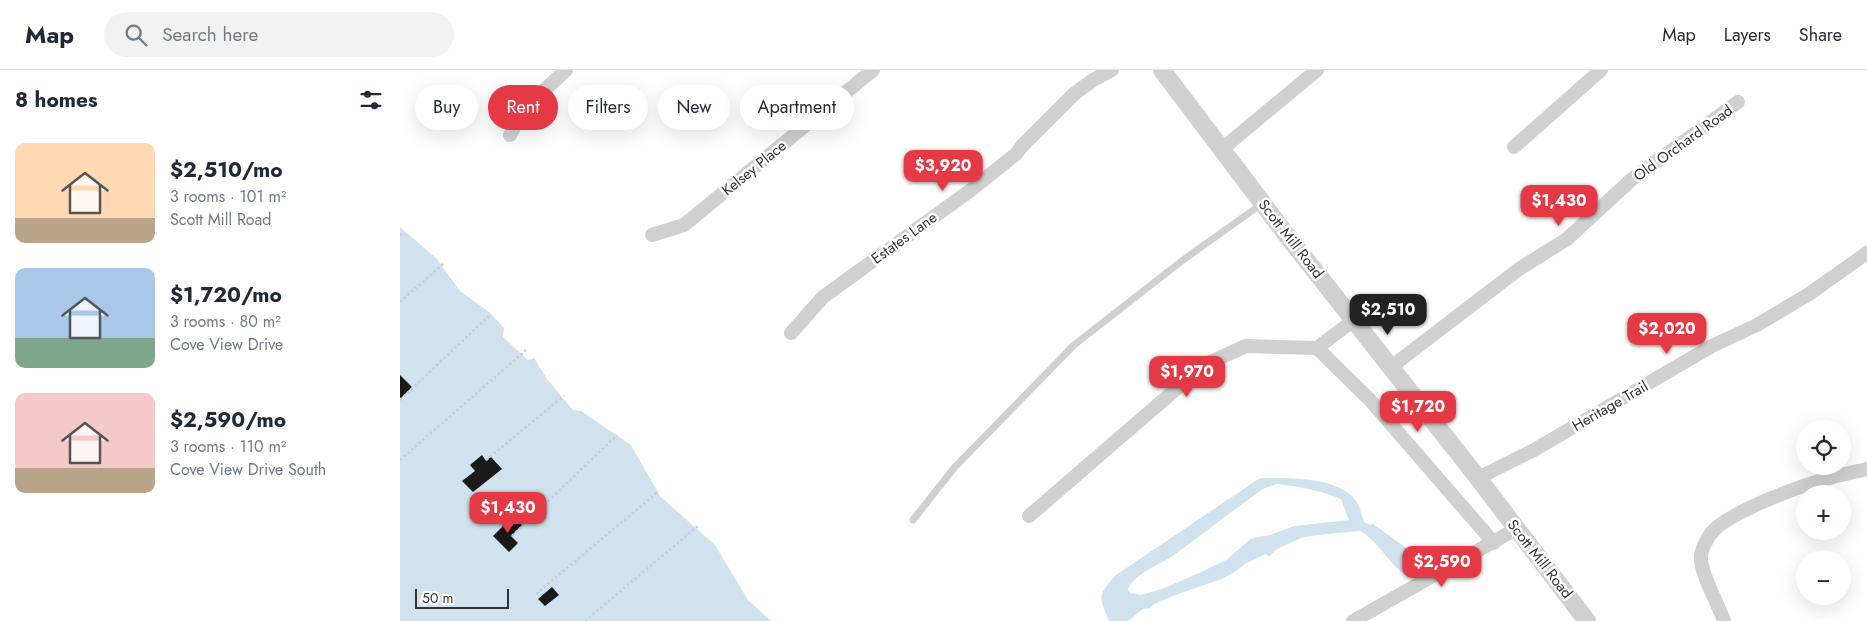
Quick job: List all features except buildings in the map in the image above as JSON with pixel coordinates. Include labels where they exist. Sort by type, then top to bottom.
[{"type":"street","points":[[510,135],[524,108],[566,70]]},
{"type":"street","name":"Kelsey Place","points":[[652,235],[684,225],[873,70]]},
{"type":"street","name":"Estates Lane","points":[[791,333],[823,297],[971,190],[1016,154],[1074,94],[1093,80],[1112,70]]},
{"type":"street","name":"Scott Mill Road","points":[[1162,70],[1587,621]]},
{"type":"street","points":[[1222,149],[1317,70]]},
{"type":"street","points":[[1514,147],[1601,70]]},
{"type":"street","name":"Old Orchard Road","points":[[1391,367],[1519,269],[1567,238],[1632,180],[1738,102]]},
{"type":"street","name":"Heritage Trail","points":[[1478,478],[1534,450],[1712,346],[1757,325],[1809,294],[1867,252]]},
{"type":"street","points":[[1029,516],[1204,365],[1246,346],[1317,348],[1354,320]]},
{"type":"street","points":[[1317,348],[1370,400],[1494,543]]},
{"type":"street","points":[[1724,621],[1701,559],[1705,544],[1714,531],[1725,522],[1766,500],[1828,478],[1867,469]]},
{"type":"street","points":[[1353,621],[1516,529]]},
{"type":"lane","points":[[913,520],[954,468],[1074,345],[1183,260],[1263,202]]},
{"type":"path","points":[[400,302],[444,264]]},
{"type":"path","points":[[400,400],[491,314]]},
{"type":"path","points":[[400,460],[526,350]]},
{"type":"path","points":[[486,460],[564,396]]},
{"type":"path","points":[[512,536],[617,435]]},
{"type":"path","points":[[536,594],[659,492]]},
{"type":"path","points":[[585,621],[698,526]]},
{"type":"water","points":[[400,227],[436,258],[460,291],[489,312],[504,328],[503,337],[528,360],[534,358],[547,379],[573,410],[581,411],[631,445],[660,496],[715,545],[748,600],[771,621],[400,621]]},
{"type":"water","points":[[1260,478],[1314,480],[1340,488],[1351,495],[1358,504],[1364,522],[1370,525],[1373,524],[1427,563],[1404,574],[1372,540],[1360,531],[1317,535],[1301,538],[1277,549],[1269,556],[1265,554],[1245,564],[1222,579],[1175,595],[1154,604],[1150,608],[1143,609],[1128,621],[1109,621],[1103,606],[1102,596],[1105,588],[1116,575]],"holes":[[[1276,484],[1318,491],[1341,499],[1349,520],[1294,526],[1270,535],[1252,538],[1226,560],[1199,573],[1162,589],[1141,595],[1130,593],[1128,589],[1136,578],[1174,555],[1263,489]]]}]
